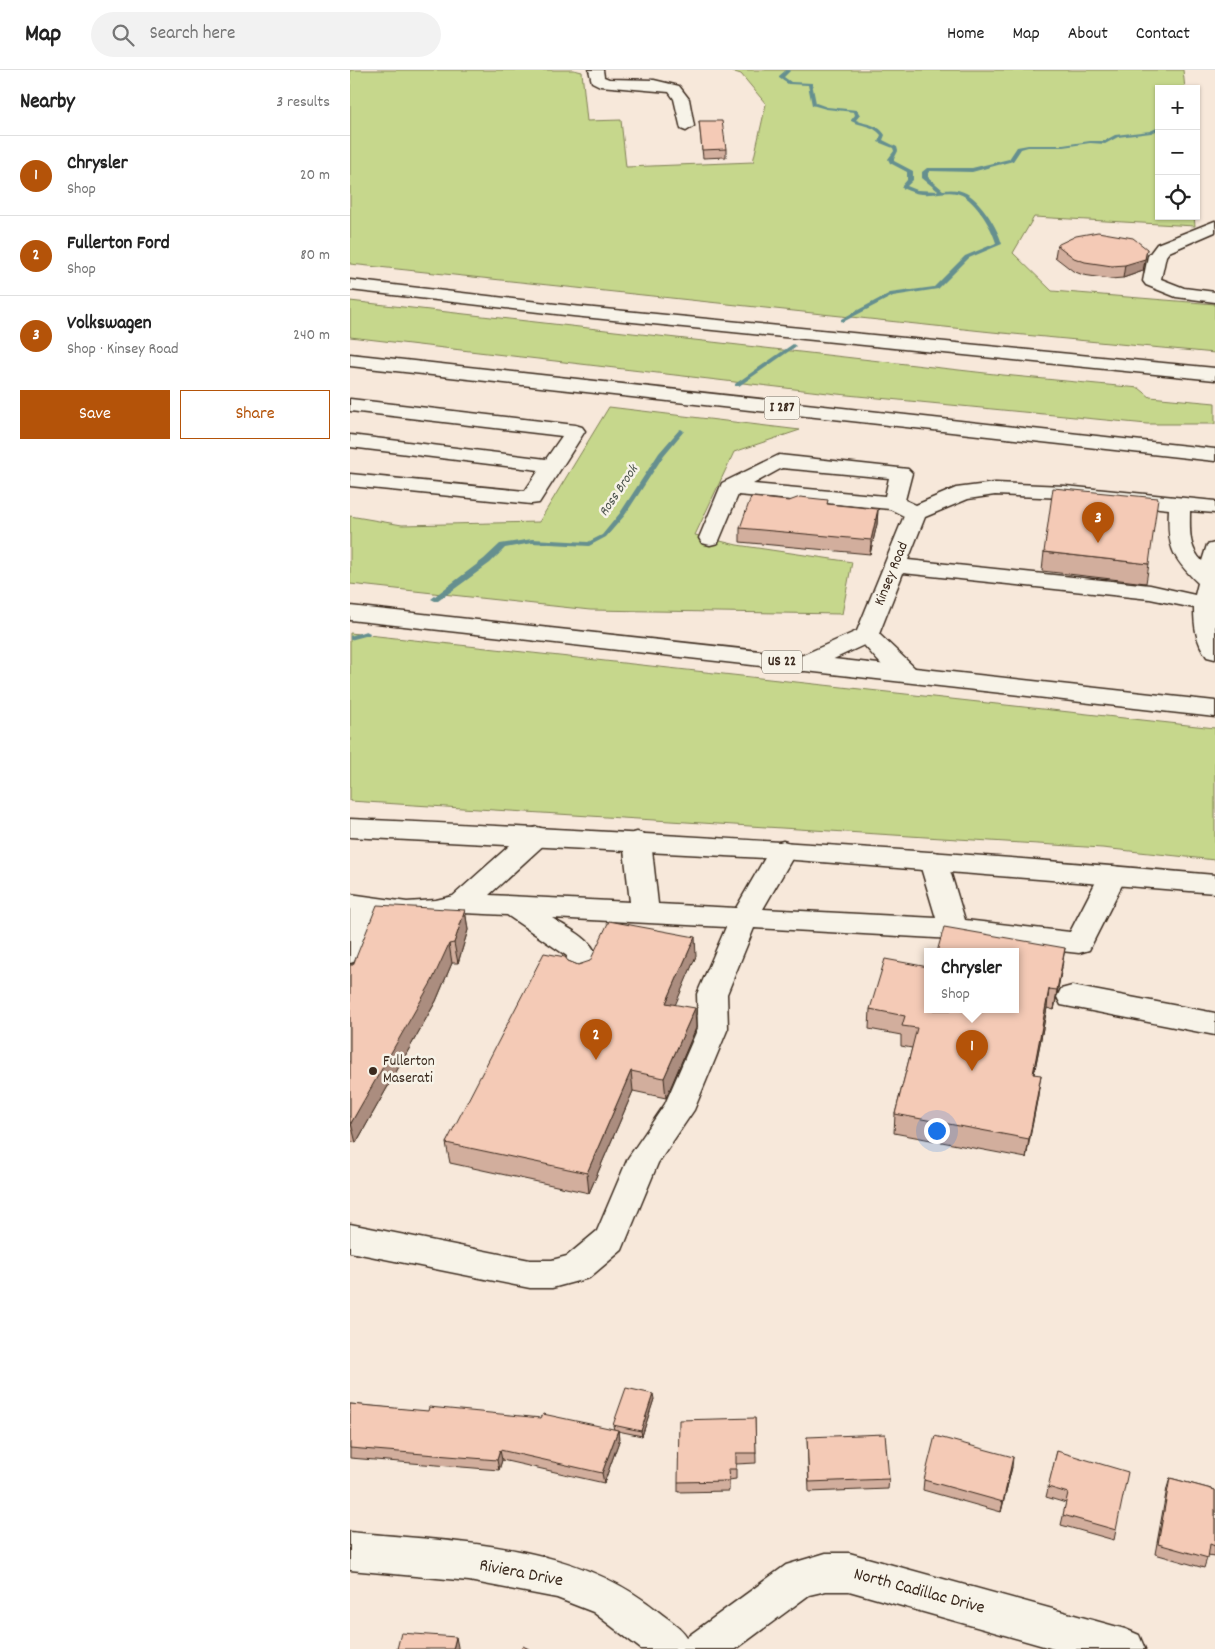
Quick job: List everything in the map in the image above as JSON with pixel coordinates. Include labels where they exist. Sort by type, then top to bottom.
[{"type":"main road","points":[[596,70],[597,79],[608,84],[658,86],[675,91],[680,95],[686,126]]},
{"type":"main road","points":[[1215,226],[1163,248],[1158,256],[1152,281],[1164,288],[1188,295],[1215,297]]},
{"type":"main road","points":[[350,285],[573,311],[1215,374]]},
{"type":"main road","name":"I 287","points":[[350,360],[1215,455]]},
{"type":"main road","points":[[350,405],[575,431],[531,498],[350,480]]},
{"type":"main road","points":[[350,441],[553,466]]},
{"type":"main road","points":[[710,538],[730,488],[779,461],[902,473],[894,504]]},
{"type":"main road","points":[[730,488],[894,504],[916,513],[964,493],[995,489],[1065,492],[1215,507]]},
{"type":"main road","points":[[1180,502],[1180,548],[1192,565],[1209,581]]},
{"type":"main road","name":"Kinsey Road","points":[[867,635],[916,513]]},
{"type":"main road","points":[[1215,550],[1205,604],[1206,630],[1215,652]]},
{"type":"main road","points":[[896,566],[1150,592],[1205,604]]},
{"type":"main road","name":"US 22","points":[[350,614],[1215,709]]},
{"type":"main road","points":[[803,664],[867,635],[909,676]]},
{"type":"main road","points":[[350,828],[783,850],[1215,884]]},
{"type":"main road","points":[[350,953],[359,906],[427,912],[452,908],[464,903],[537,836]]},
{"type":"main road","points":[[637,842],[646,913]]},
{"type":"main road","points":[[350,1238],[530,1274],[552,1274],[577,1268],[610,1240],[644,1158],[678,1110],[712,1028],[712,994],[744,918],[783,850]]},
{"type":"main road","points":[[933,861],[953,929]]},
{"type":"main road","points":[[464,903],[953,929],[1079,943],[1113,875]]},
{"type":"main road","points":[[513,905],[582,952],[581,972]]},
{"type":"main road","points":[[1072,997],[1215,1024]]},
{"type":"main road","name":"Riviera Drive","points":[[350,1551],[519,1570],[586,1588],[640,1620],[672,1649]]},
{"type":"main road","name":"North Cadillac Drive","points":[[702,1649],[800,1578],[826,1572],[849,1572],[1125,1649]]},
{"type":"green space","points":[[350,70],[574,70],[582,72],[587,121],[621,120],[626,167],[753,162],[766,104],[741,74],[728,70],[1183,70],[1185,85],[1155,85],[1155,220],[1194,220],[1195,226],[1034,217],[1013,253],[1052,291],[1215,304],[1215,353],[992,332],[350,264]]},
{"type":"green space","points":[[350,301],[1003,375],[1139,388],[1150,397],[1215,403],[1215,424],[1147,424],[837,394],[350,337]]},
{"type":"green space","points":[[609,407],[800,430],[734,452],[695,535],[737,545],[852,562],[842,614],[590,610],[350,584],[350,516],[402,525],[539,522]]},
{"type":"green space","points":[[350,633],[1215,728],[1215,860],[1102,848],[350,801]]},
{"type":"building","points":[[699,121],[722,121],[726,149],[702,150]]},
{"type":"building","points":[[1098,232],[1133,238],[1147,249],[1145,259],[1125,265],[1112,266],[1085,262],[1074,258],[1057,245],[1076,236]]},
{"type":"building","points":[[1053,488],[1158,498],[1149,564],[1044,552]]},
{"type":"building","points":[[751,497],[789,501],[800,497],[828,500],[827,504],[878,509],[871,540],[740,528]]},
{"type":"building","name":"Fullerton Maserati","points":[[377,905],[465,910],[454,943],[449,944],[432,981],[350,1123],[350,965],[353,965]]},
{"type":"building","points":[[609,921],[695,937],[666,1003],[695,1008],[664,1078],[631,1071],[587,1173],[446,1143],[544,953],[565,957],[568,961],[578,965],[590,961]]},
{"type":"building","points":[[944,927],[1065,948],[1057,990],[1049,989],[1033,1074],[1041,1075],[1029,1139],[895,1114],[917,1028],[902,1026],[905,1016],[870,1009],[885,959],[924,966],[924,1013],[1019,1013],[1019,948],[938,948]]},
{"type":"building","points":[[626,1388],[653,1394],[641,1431],[613,1425]]},
{"type":"building","points":[[350,1404],[428,1411],[429,1407],[541,1418],[543,1414],[618,1430],[602,1473],[500,1450],[497,1460],[350,1448]]},
{"type":"building","points":[[755,1418],[756,1453],[736,1453],[736,1469],[728,1469],[729,1481],[678,1482],[679,1420]]},
{"type":"building","points":[[885,1434],[889,1479],[809,1482],[807,1437]]},
{"type":"building","points":[[935,1436],[1013,1457],[1003,1502],[924,1480]]},
{"type":"building","points":[[1057,1451],[1128,1472],[1116,1530],[1063,1515],[1068,1493],[1048,1487]]},
{"type":"building","points":[[1170,1478],[1215,1490],[1215,1546],[1210,1544],[1208,1558],[1158,1544]]},
{"type":"building","points":[[401,1633],[456,1637],[453,1649],[397,1649]]},
{"type":"waterway","name":"Ross Brook","points":[[789,70],[781,77],[790,83],[810,84],[814,104],[826,108],[855,111],[858,115],[853,120],[881,131],[883,135],[880,141],[895,147],[896,151],[891,159],[892,162],[910,171],[910,180],[904,187],[916,192],[942,191]]},
{"type":"waterway","points":[[942,191],[925,178],[925,172],[929,169],[972,170],[1011,160],[1019,148],[1028,146],[1063,146],[1090,142],[1105,143],[1117,136],[1155,130]]},
{"type":"waterway","name":"Ross Brook","points":[[843,320],[892,294],[936,288],[967,257],[999,244],[992,228],[973,200],[964,193],[942,191]]},
{"type":"waterway","name":"Ross Brook","points":[[737,385],[793,346]]},
{"type":"waterway","name":"Ross Brook","points":[[435,599],[487,561],[503,546],[532,541],[589,544],[604,536],[623,514],[661,454],[681,431]]},
{"type":"waterway","name":"Ross Brook","points":[[350,638],[366,633]]},
{"type":"place","name":"Volkswagen","points":[[1098,543]]},
{"type":"place","name":"Fullerton Ford","points":[[596,1060]]},
{"type":"place","name":"Fullerton Maserati","points":[[373,1071]]},
{"type":"place","name":"Chrysler","points":[[972,1071]]}]
